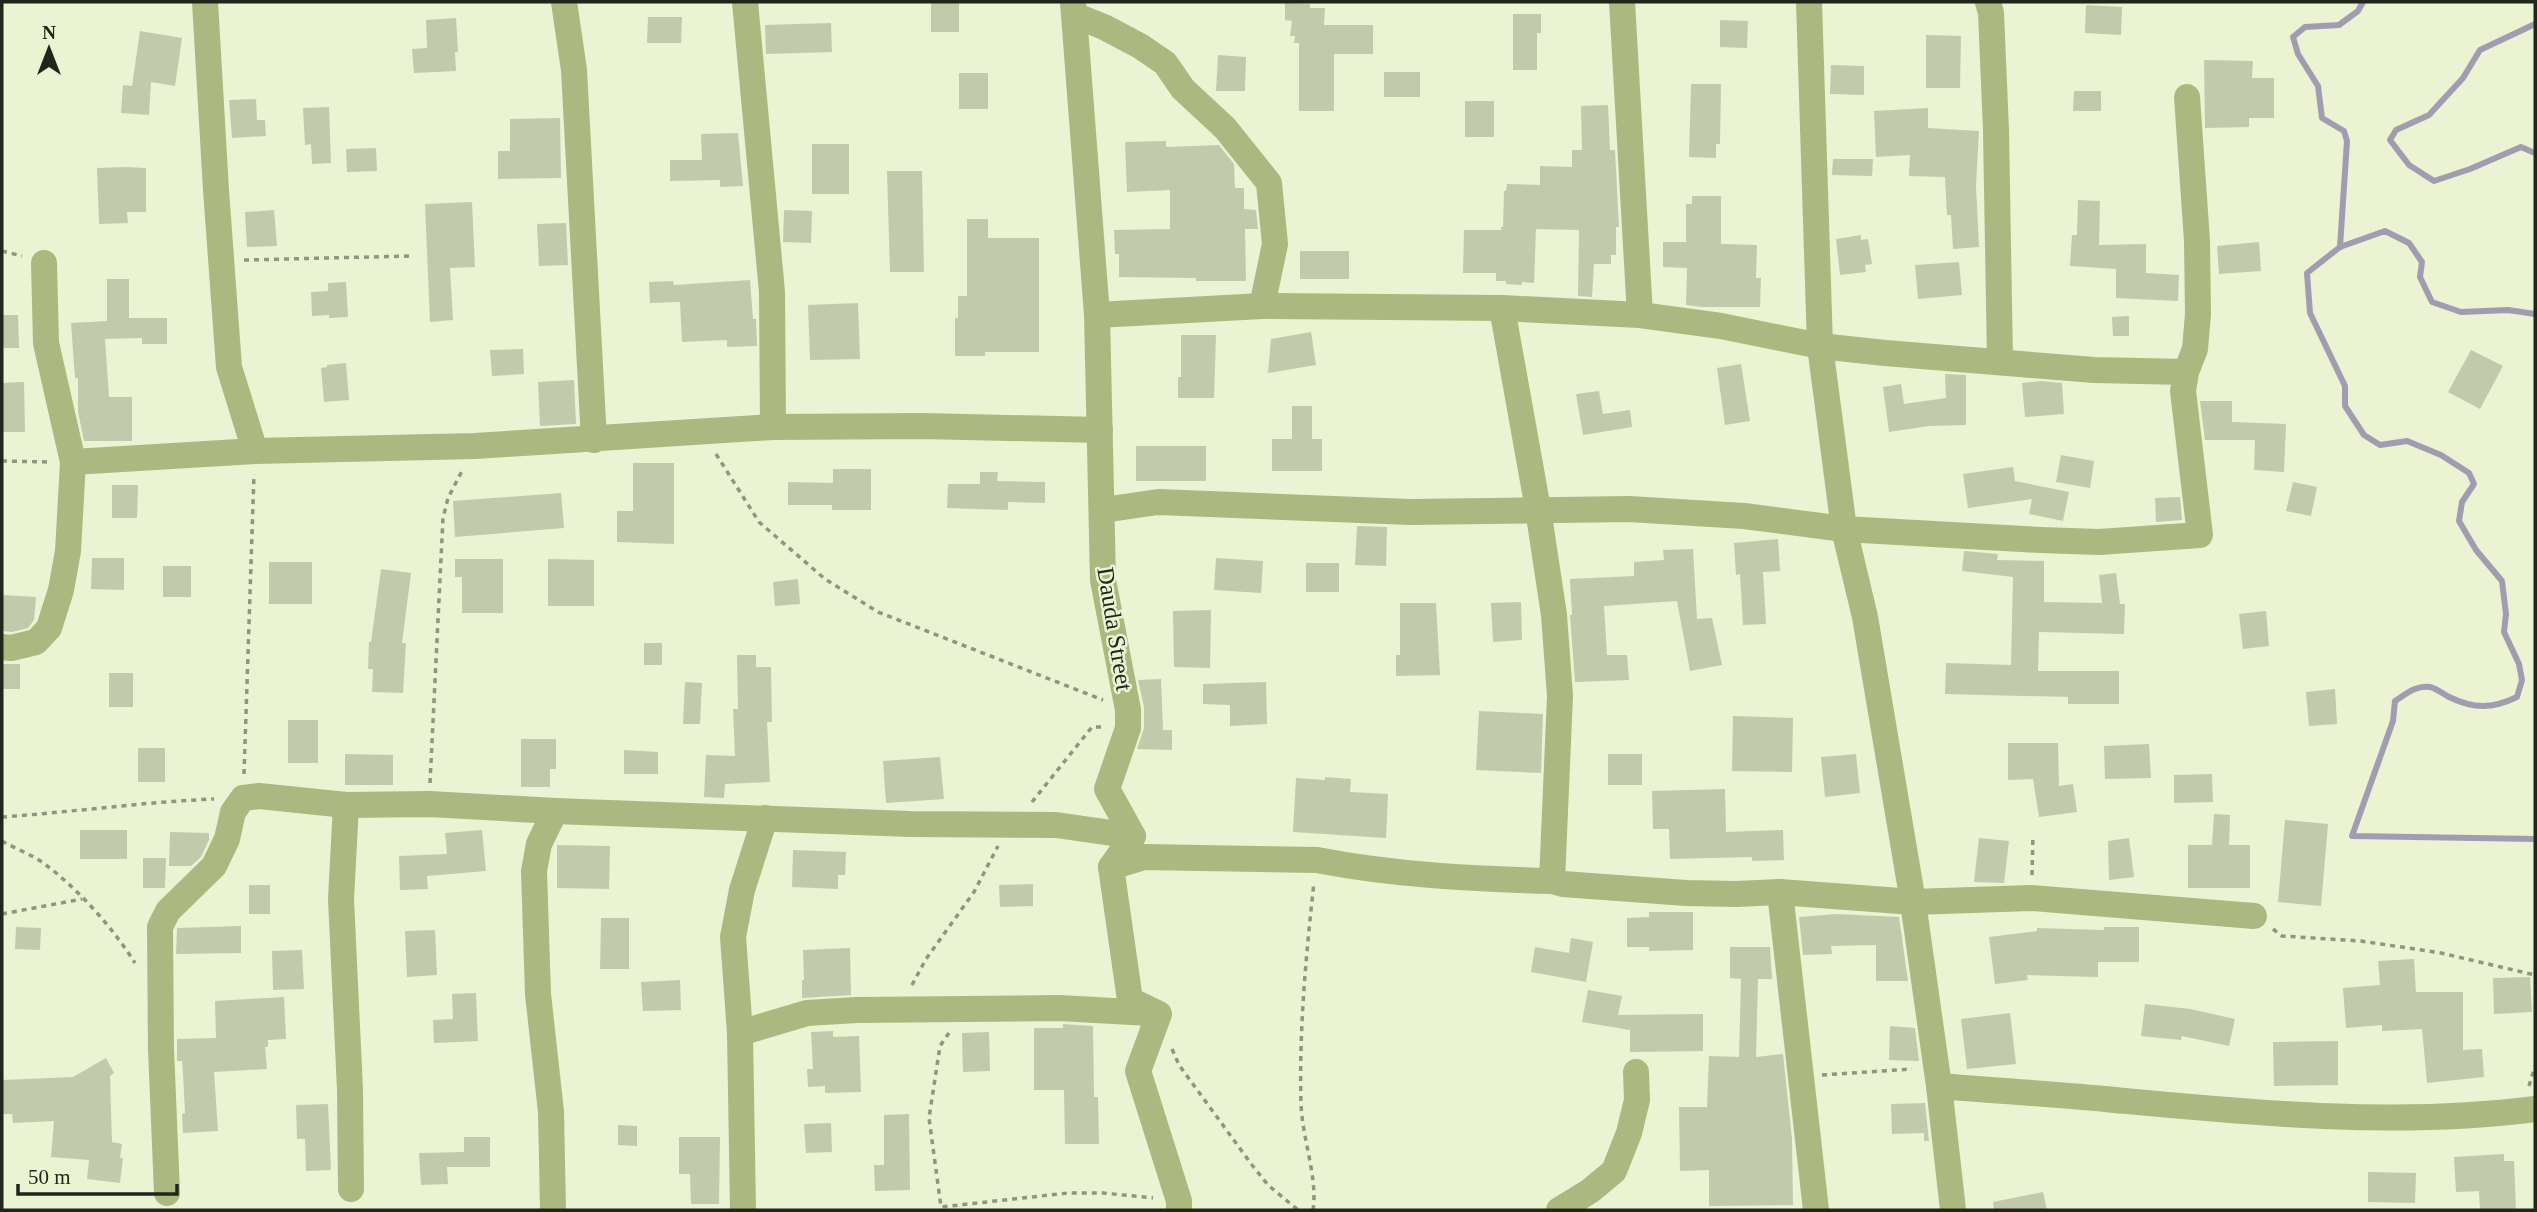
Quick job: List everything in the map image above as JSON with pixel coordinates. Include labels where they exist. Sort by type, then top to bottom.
[{"type":"street","points":[[205,2],[229,368],[255,451]]},
{"type":"street","points":[[564,2],[573,70],[594,440]]},
{"type":"street","points":[[745,2],[772,292],[773,427]]},
{"type":"street","points":[[1622,2],[1640,315]]},
{"type":"street","points":[[1810,2],[1820,346],[1844,529],[1865,617],[1913,902],[1938,1077],[1953,1210]]},
{"type":"street","points":[[1988,2],[1991,13],[1996,130],[2000,362]]},
{"type":"street","points":[[1073,8],[1165,63],[1183,89],[1225,128],[1269,183],[1275,244],[1262,306]]},
{"type":"street","name":"Dauda Street","points":[[1073,8],[1097,315],[1102,580],[1128,719]]},
{"type":"street","points":[[1102,510],[1158,502],[1410,512],[1629,509],[1719,515],[1844,529],[2099,542],[2200,535],[2183,391],[2186,372],[2195,349],[2198,314],[2197,241],[2187,97]]},
{"type":"street","points":[[2,648],[36,642],[49,628],[61,590],[68,551],[73,462],[46,343],[44,263]]},
{"type":"street","points":[[1097,315],[1262,306],[1502,307],[1640,315],[1721,326],[1820,346],[2094,370],[2186,372]]},
{"type":"street","points":[[1502,307],[1554,615],[1560,696],[1552,881]]},
{"type":"street","points":[[73,462],[255,451],[475,446],[773,427],[923,426],[1100,430]]},
{"type":"street","points":[[1128,719],[1107,789],[1133,836]]},
{"type":"street","points":[[167,1193],[161,1049],[160,927],[168,911],[214,866],[227,839],[233,812],[243,798],[259,796],[346,805],[429,804],[910,824],[1056,825],[1133,836]]},
{"type":"street","points":[[346,805],[341,899],[350,1090],[351,1189]]},
{"type":"street","points":[[553,1210],[551,1112],[538,993],[534,871],[539,844],[555,811]]},
{"type":"street","points":[[743,1210],[740,1033],[733,937],[742,890],[765,818]]},
{"type":"street","points":[[1133,836],[1111,867],[1130,1000],[1157,1018]]},
{"type":"street","points":[[1111,867],[1144,857],[1317,860],[1344,866],[1480,879],[1552,881],[1686,893],[1780,892],[1913,902],[2031,898],[2254,916]]},
{"type":"street","points":[[1780,892],[1816,1210]]},
{"type":"street","points":[[740,1033],[807,1013],[900,1009],[1059,1008],[1157,1018]]},
{"type":"street","points":[[1157,1018],[1138,1071],[1179,1206]]},
{"type":"street","points":[[1559,1210],[1590,1191],[1614,1171],[1629,1133],[1637,1100],[1636,1072]]},
{"type":"street","points":[[1938,1077],[2214,1110],[2399,1118],[2535,1110]]},
{"type":"path","points":[[221,263],[411,256]]},
{"type":"path","points":[[701,431],[760,522],[825,579],[878,612],[1128,719]]},
{"type":"path","points":[[429,804],[443,519],[448,498],[475,446]]},
{"type":"path","points":[[2,817],[174,801],[243,798],[255,451]]},
{"type":"path","points":[[2,461],[73,462]]},
{"type":"path","points":[[900,1009],[926,959],[974,892],[1006,832],[1092,727],[1128,719]]},
{"type":"path","points":[[2031,898],[2033,835]]},
{"type":"path","points":[[2,841],[44,863],[83,899],[120,940],[139,968]]},
{"type":"path","points":[[1313,1210],[1316,1195],[1302,1120],[1301,1036],[1305,964],[1317,860]]},
{"type":"path","points":[[2,914],[83,899]]},
{"type":"path","points":[[2254,916],[2282,936],[2361,941],[2441,953],[2535,975]]},
{"type":"path","points":[[965,1010],[940,1046],[929,1118],[941,1208],[1068,1193],[1103,1193],[1179,1206]]},
{"type":"path","points":[[1157,1018],[1179,1065],[1252,1165],[1268,1185],[1298,1210]]},
{"type":"path","points":[[1799,1077],[1938,1077]]},
{"type":"building","points":[[931,2],[959,2],[959,32],[931,32]]},
{"type":"building","points":[[1285,3],[1310,4],[1310,8],[1325,8],[1324,25],[1373,25],[1373,54],[1334,54],[1334,111],[1299,111],[1299,43],[1294,43],[1295,36],[1290,36],[1292,21],[1285,20]]},
{"type":"building","points":[[2086,5],[2122,7],[2121,35],[2085,33]]},
{"type":"building","points":[[1513,14],[1541,14],[1541,33],[1537,33],[1537,70],[1513,70]]},
{"type":"building","points":[[648,17],[682,17],[681,43],[647,43]]},
{"type":"building","points":[[456,18],[456,71],[414,73],[412,49],[427,48],[426,20]]},
{"type":"building","points":[[1720,20],[1748,21],[1747,48],[1720,47]]},
{"type":"building","points":[[831,23],[832,52],[766,54],[765,25]]},
{"type":"building","points":[[140,31],[182,38],[175,86],[151,82],[149,115],[121,113],[123,85],[132,86]]},
{"type":"building","points":[[1926,35],[1961,36],[1960,88],[1926,88]]},
{"type":"building","points":[[1218,55],[1246,57],[1245,91],[1216,91]]},
{"type":"building","points":[[2204,60],[2253,61],[2252,78],[2274,78],[2274,118],[2249,118],[2249,127],[2205,128]]},
{"type":"building","points":[[1831,65],[1864,66],[1864,95],[1830,94]]},
{"type":"building","points":[[1384,72],[1420,72],[1420,97],[1384,97]]},
{"type":"building","points":[[959,73],[988,73],[988,109],[959,109]]},
{"type":"building","points":[[1691,84],[1721,84],[1720,144],[1716,144],[1716,158],[1689,157]]},
{"type":"building","points":[[2074,91],[2101,91],[2101,111],[2073,111]]},
{"type":"building","points":[[256,99],[257,120],[265,120],[266,136],[232,138],[229,100]]},
{"type":"building","points":[[1465,101],[1494,101],[1494,137],[1465,137]]},
{"type":"building","points":[[1608,105],[1610,150],[1615,150],[1619,227],[1616,227],[1616,255],[1611,255],[1611,264],[1594,264],[1592,297],[1578,296],[1579,230],[1536,229],[1534,283],[1506,284],[1506,281],[1496,281],[1496,273],[1463,273],[1464,230],[1501,230],[1507,184],[1540,185],[1540,166],[1572,167],[1572,150],[1582,150],[1581,106]]},
{"type":"building","points":[[329,107],[331,163],[312,164],[311,144],[305,145],[303,108]]},
{"type":"building","points":[[1928,108],[1928,128],[1979,131],[1976,186],[1979,247],[1953,249],[1951,215],[1947,215],[1945,177],[1909,176],[1910,155],[1876,157],[1874,111]]},
{"type":"building","points":[[560,118],[561,178],[498,179],[498,151],[510,151],[510,119]]},
{"type":"building","points":[[738,133],[743,186],[720,187],[720,180],[670,181],[670,160],[702,160],[701,134]]},
{"type":"building","points":[[1166,141],[1166,147],[1219,145],[1234,164],[1235,188],[1244,188],[1244,209],[1256,210],[1258,229],[1245,229],[1246,281],[1119,277],[1119,254],[1115,254],[1114,230],[1170,229],[1170,190],[1127,192],[1125,142]]},
{"type":"building","points":[[812,144],[849,144],[849,194],[812,194]]},
{"type":"building","points":[[376,148],[377,171],[347,172],[346,149]]},
{"type":"building","points":[[1833,159],[1873,159],[1872,176],[1832,175]]},
{"type":"building","points":[[97,168],[146,168],[146,212],[127,212],[128,223],[99,224]]},
{"type":"building","points":[[887,171],[922,171],[924,272],[890,272]]},
{"type":"building","points":[[1692,196],[1721,196],[1721,244],[1757,245],[1756,278],[1761,278],[1760,307],[1686,305],[1687,268],[1663,267],[1663,242],[1686,242],[1686,204],[1692,204]]},
{"type":"building","points":[[2078,200],[2100,201],[2099,245],[2146,244],[2146,273],[2179,275],[2178,301],[2116,298],[2116,269],[2070,266],[2072,235],[2077,235]]},
{"type":"building","points":[[472,202],[475,267],[450,268],[453,320],[430,322],[425,204]]},
{"type":"building","points":[[274,210],[277,246],[247,247],[245,212]]},
{"type":"building","points":[[784,210],[812,211],[811,243],[783,242]]},
{"type":"building","points":[[967,219],[988,219],[988,238],[1039,238],[1039,352],[985,352],[985,356],[955,356],[958,296],[967,296]]},
{"type":"building","points":[[566,223],[568,265],[539,266],[537,224]]},
{"type":"building","points":[[1861,235],[1861,240],[1868,239],[1872,264],[1865,265],[1866,272],[1840,275],[1836,239]]},
{"type":"building","points":[[2259,242],[2261,271],[2219,274],[2217,246]]},
{"type":"building","points":[[1300,251],[1349,251],[1349,279],[1300,279]]},
{"type":"building","points":[[1959,262],[1962,295],[1918,299],[1915,265]]},
{"type":"building","points":[[107,279],[129,279],[129,318],[167,318],[167,344],[142,344],[142,338],[105,339],[109,397],[132,397],[132,441],[84,441],[78,412],[78,378],[75,378],[71,323],[107,321]]},
{"type":"building","points":[[750,280],[757,346],[727,347],[727,340],[682,342],[680,302],[650,303],[649,282],[673,281],[674,285]]},
{"type":"building","points":[[346,282],[348,317],[312,316],[311,292],[328,291],[328,283]]},
{"type":"building","points":[[858,303],[860,359],[810,360],[808,305]]},
{"type":"building","points":[[2,315],[18,315],[19,348],[2,348]]},
{"type":"building","points":[[2129,316],[2129,336],[2113,336],[2112,317]]},
{"type":"building","points":[[1311,332],[1316,365],[1268,373],[1271,339]]},
{"type":"building","points":[[1181,335],[1216,335],[1214,398],[1178,398]]},
{"type":"building","points":[[523,349],[524,374],[492,376],[490,350]]},
{"type":"building","points":[[2471,350],[2503,366],[2480,409],[2448,392]]},
{"type":"building","points":[[346,363],[349,400],[324,402],[321,368]]},
{"type":"building","points":[[1741,364],[1750,421],[1725,425],[1717,368]]},
{"type":"building","points":[[1945,374],[1966,375],[1966,425],[1929,426],[1889,432],[1883,387],[1901,384],[1904,404],[1946,398]]},
{"type":"building","points":[[574,380],[576,424],[540,426],[538,382]]},
{"type":"building","points":[[24,382],[25,432],[2,432],[2,383]]},
{"type":"building","points":[[2022,383],[2062,383],[2064,414],[2025,417]]},
{"type":"building","points":[[1599,391],[1603,414],[1630,410],[1632,427],[1583,435],[1576,394]]},
{"type":"building","points":[[2200,401],[2232,401],[2232,422],[2286,424],[2284,472],[2254,470],[2255,440],[2205,440]]},
{"type":"building","points":[[1292,406],[1312,406],[1312,439],[1322,439],[1322,471],[1272,471],[1272,439],[1292,439]]},
{"type":"building","points":[[1136,446],[1206,446],[1206,481],[1136,481]]},
{"type":"building","points":[[2061,455],[2094,461],[2090,488],[2056,482]]},
{"type":"building","points":[[633,463],[674,463],[674,544],[617,542],[617,511],[633,511]]},
{"type":"building","points":[[2013,467],[2015,481],[2069,492],[2063,521],[2029,514],[2032,499],[1968,508],[1963,474]]},
{"type":"building","points":[[833,469],[871,469],[871,510],[832,510],[832,505],[788,505],[788,482],[833,483]]},
{"type":"building","points":[[980,472],[998,472],[997,481],[1045,482],[1045,503],[1008,502],[1008,510],[947,508],[948,484],[980,484]]},
{"type":"building","points":[[2293,482],[2317,487],[2311,516],[2286,511]]},
{"type":"building","points":[[112,485],[138,485],[137,518],[112,518]]},
{"type":"building","points":[[561,493],[564,528],[455,537],[453,501]]},
{"type":"building","points":[[2180,497],[2182,520],[2156,522],[2155,498]]},
{"type":"building","points":[[1357,526],[1387,527],[1386,566],[1355,565]]},
{"type":"building","points":[[1778,539],[1780,571],[1763,572],[1766,624],[1743,625],[1740,574],[1736,575],[1734,543]]},
{"type":"building","points":[[1693,549],[1697,619],[1712,618],[1722,665],[1690,671],[1677,601],[1604,606],[1607,655],[1627,655],[1629,680],[1575,682],[1570,579],[1634,576],[1634,562],[1664,560],[1663,550]]},
{"type":"building","points":[[1964,551],[1998,554],[1997,560],[2044,561],[2044,602],[2102,603],[2099,575],[2116,573],[2120,604],[2125,604],[2124,634],[2039,632],[2038,671],[2119,671],[2119,704],[2068,704],[2068,697],[1945,694],[1946,663],[2011,665],[2013,577],[1962,571]]},
{"type":"building","points":[[92,558],[124,558],[124,590],[91,589]]},
{"type":"building","points":[[1216,558],[1263,561],[1261,593],[1214,590]]},
{"type":"building","points":[[455,559],[503,559],[503,613],[462,613],[462,577],[455,577]]},
{"type":"building","points":[[548,559],[594,560],[594,606],[548,606]]},
{"type":"building","points":[[269,562],[312,562],[312,604],[269,604]]},
{"type":"building","points":[[1306,563],[1339,563],[1339,592],[1306,592]]},
{"type":"building","points":[[163,566],[191,566],[191,597],[163,597]]},
{"type":"building","points":[[381,569],[411,573],[402,643],[406,643],[403,693],[372,692],[373,669],[368,669],[369,642]]},
{"type":"building","points":[[798,579],[800,604],[775,606],[773,582]]},
{"type":"building","points":[[2,595],[36,597],[34,620],[28,628],[12,632],[2,631]]},
{"type":"building","points":[[1521,602],[1522,640],[1493,642],[1491,603]]},
{"type":"building","points":[[1400,603],[1436,603],[1440,675],[1396,676],[1396,655],[1400,655]]},
{"type":"building","points":[[1211,610],[1210,668],[1174,667],[1173,611]]},
{"type":"building","points":[[2266,611],[2269,646],[2243,649],[2239,614]]},
{"type":"building","points":[[644,643],[662,643],[662,665],[644,665]]},
{"type":"building","points":[[737,655],[756,655],[756,667],[771,667],[772,722],[767,722],[770,782],[725,784],[724,798],[704,797],[706,755],[735,756],[733,709],[738,709]]},
{"type":"building","points":[[2,664],[20,664],[20,689],[2,689]]},
{"type":"building","points":[[109,673],[133,673],[133,707],[109,707]]},
{"type":"building","points":[[1161,679],[1163,730],[1172,730],[1172,750],[1137,749],[1144,728],[1144,707],[1138,680]]},
{"type":"building","points":[[685,682],[702,683],[700,724],[683,724]]},
{"type":"building","points":[[1266,682],[1267,724],[1230,726],[1230,705],[1203,704],[1203,684]]},
{"type":"building","points":[[2335,689],[2337,724],[2309,726],[2306,692]]},
{"type":"building","points":[[1479,711],[1543,714],[1541,773],[1476,770]]},
{"type":"building","points":[[1733,716],[1793,718],[1792,772],[1732,771]]},
{"type":"building","points":[[288,720],[318,720],[318,763],[288,763]]},
{"type":"building","points":[[521,739],[556,739],[556,769],[550,769],[550,787],[521,787]]},
{"type":"building","points":[[2008,743],[2058,743],[2059,786],[2073,784],[2077,812],[2039,817],[2033,779],[2008,780]]},
{"type":"building","points":[[2149,744],[2151,778],[2105,779],[2104,746]]},
{"type":"building","points":[[138,748],[165,748],[165,782],[138,782]]},
{"type":"building","points":[[624,750],[658,752],[658,774],[624,774]]},
{"type":"building","points":[[345,754],[393,755],[393,785],[345,785]]},
{"type":"building","points":[[1608,754],[1642,754],[1642,785],[1608,785]]},
{"type":"building","points":[[1856,754],[1860,793],[1825,797],[1821,757]]},
{"type":"building","points":[[940,757],[944,799],[886,803],[883,761]]},
{"type":"building","points":[[2212,774],[2213,802],[2174,803],[2174,775]]},
{"type":"building","points":[[1325,777],[1351,779],[1350,792],[1388,794],[1386,838],[1293,832],[1296,778],[1325,780]]},
{"type":"building","points":[[1725,789],[1726,832],[1783,830],[1784,860],[1752,861],[1752,857],[1670,859],[1669,829],[1653,829],[1652,791]]},
{"type":"building","points":[[2214,814],[2230,815],[2229,845],[2250,845],[2250,888],[2188,888],[2188,845],[2212,845]]},
{"type":"building","points":[[2285,820],[2328,824],[2321,906],[2278,902]]},
{"type":"building","points":[[80,830],[127,830],[127,859],[80,859]]},
{"type":"building","points":[[482,830],[486,871],[427,876],[428,889],[400,890],[399,856],[447,854],[445,833]]},
{"type":"building","points":[[170,832],[209,833],[209,840],[201,857],[191,866],[169,866]]},
{"type":"building","points":[[1979,838],[2009,841],[2004,883],[1974,882]]},
{"type":"building","points":[[2129,838],[2134,877],[2109,880],[2108,841]]},
{"type":"building","points":[[557,845],[610,846],[609,889],[557,888]]},
{"type":"building","points":[[793,850],[846,852],[845,875],[838,875],[838,889],[792,887]]},
{"type":"building","points":[[143,858],[166,858],[165,888],[143,888]]},
{"type":"building","points":[[1033,884],[1033,906],[1000,907],[999,885]]},
{"type":"building","points":[[249,885],[270,885],[270,914],[249,914]]},
{"type":"building","points":[[1649,912],[1693,912],[1693,950],[1649,951],[1649,947],[1627,947],[1627,918],[1649,917]]},
{"type":"building","points":[[1837,914],[1899,917],[1908,981],[1876,981],[1876,945],[1831,946],[1832,954],[1803,955],[1799,917]]},
{"type":"building","points":[[601,918],[629,918],[629,969],[600,969]]},
{"type":"building","points":[[241,926],[241,953],[176,954],[177,928]]},
{"type":"building","points":[[16,927],[41,928],[40,950],[15,949]]},
{"type":"building","points":[[2104,927],[2139,927],[2139,962],[2098,962],[2098,977],[2027,975],[2028,980],[1995,984],[1989,937],[2037,931],[2037,928],[2104,930]]},
{"type":"building","points":[[435,930],[437,975],[407,977],[405,931]]},
{"type":"building","points":[[1571,938],[1593,942],[1586,982],[1531,972],[1535,947],[1569,953]]},
{"type":"building","points":[[1730,947],[1770,947],[1772,979],[1758,979],[1756,1057],[1783,1054],[1792,1139],[1793,1205],[1709,1206],[1709,1170],[1680,1171],[1679,1107],[1707,1107],[1709,1056],[1739,1057],[1741,979],[1730,978]]},
{"type":"building","points":[[850,948],[851,995],[802,998],[803,950]]},
{"type":"building","points":[[302,950],[304,989],[273,990],[272,951]]},
{"type":"building","points":[[2414,959],[2416,992],[2463,992],[2463,1050],[2482,1049],[2484,1077],[2427,1083],[2422,1029],[2382,1031],[2382,1025],[2346,1028],[2343,988],[2380,985],[2378,961]]},
{"type":"building","points":[[2530,977],[2532,1012],[2494,1014],[2493,978]]},
{"type":"building","points":[[680,980],[681,1010],[643,1011],[641,982]]},
{"type":"building","points":[[1588,990],[1622,996],[1618,1015],[1703,1014],[1703,1051],[1630,1052],[1630,1030],[1582,1022]]},
{"type":"building","points":[[476,993],[478,1041],[434,1043],[433,1020],[453,1019],[452,994]]},
{"type":"building","points":[[284,997],[286,1039],[268,1040],[268,1047],[265,1047],[267,1069],[214,1072],[218,1131],[183,1133],[183,1073],[182,1061],[177,1061],[177,1039],[216,1038],[215,1001]]},
{"type":"building","points":[[2145,1004],[2190,1009],[2235,1019],[2229,1046],[2182,1036],[2181,1040],[2141,1036]]},
{"type":"building","points":[[2010,1013],[2016,1064],[1967,1069],[1961,1019]]},
{"type":"building","points":[[1063,1024],[1093,1026],[1094,1097],[1098,1097],[1099,1144],[1065,1144],[1064,1090],[1034,1090],[1034,1028],[1063,1028]]},
{"type":"building","points":[[1890,1026],[1915,1028],[1919,1061],[1889,1060]]},
{"type":"building","points":[[833,1031],[833,1037],[859,1036],[861,1092],[825,1093],[825,1086],[808,1087],[807,1069],[813,1069],[811,1032]]},
{"type":"building","points":[[989,1032],[990,1071],[963,1072],[962,1033]]},
{"type":"building","points":[[2338,1041],[2338,1085],[2274,1086],[2273,1042]]},
{"type":"building","points":[[106,1058],[114,1073],[110,1076],[112,1142],[122,1144],[120,1183],[87,1179],[89,1160],[51,1157],[54,1121],[13,1123],[12,1114],[2,1114],[2,1080],[73,1077]]},
{"type":"building","points":[[1925,1103],[1929,1141],[1924,1141],[1924,1133],[1892,1134],[1891,1104]]},
{"type":"building","points":[[328,1104],[331,1170],[306,1171],[305,1139],[297,1139],[296,1105]]},
{"type":"building","points":[[909,1114],[910,1190],[875,1191],[874,1165],[884,1165],[884,1115]]},
{"type":"building","points":[[831,1123],[832,1152],[806,1153],[804,1124]]},
{"type":"building","points":[[618,1125],[637,1126],[637,1146],[618,1145]]},
{"type":"building","points":[[464,1137],[490,1137],[490,1167],[447,1167],[448,1184],[421,1185],[419,1153],[464,1152]]},
{"type":"building","points":[[679,1137],[720,1137],[719,1204],[691,1204],[690,1174],[679,1174]]},
{"type":"building","points":[[2504,1154],[2504,1161],[2514,1161],[2516,1210],[2480,1210],[2479,1191],[2456,1192],[2454,1157]]},
{"type":"building","points":[[2368,1172],[2416,1173],[2415,1203],[2368,1202]]},
{"type":"building","points":[[2043,1192],[2047,1210],[1994,1210],[1993,1202]]},
{"type":"waterway","points":[[2340,247],[2347,141],[2344,131],[2322,118],[2318,86],[2298,54],[2293,37],[2305,27],[2339,25],[2358,11],[2363,2]]},
{"type":"waterway","points":[[2535,24],[2480,50],[2463,78],[2429,115],[2396,130],[2390,140],[2409,165],[2434,181],[2521,147],[2535,153]]},
{"type":"waterway","points":[[2535,314],[2508,310],[2461,312],[2432,302],[2420,277],[2422,262],[2409,243],[2385,231],[2340,247],[2307,273],[2310,313],[2345,386],[2345,406],[2364,435],[2380,445],[2407,441],[2441,455],[2469,473],[2474,484],[2462,502],[2459,521],[2476,550],[2502,581],[2506,614],[2504,632],[2519,664],[2522,680],[2517,697],[2499,704],[2467,704],[2425,687],[2411,691],[2395,701],[2393,721],[2352,836],[2535,839]]}]
